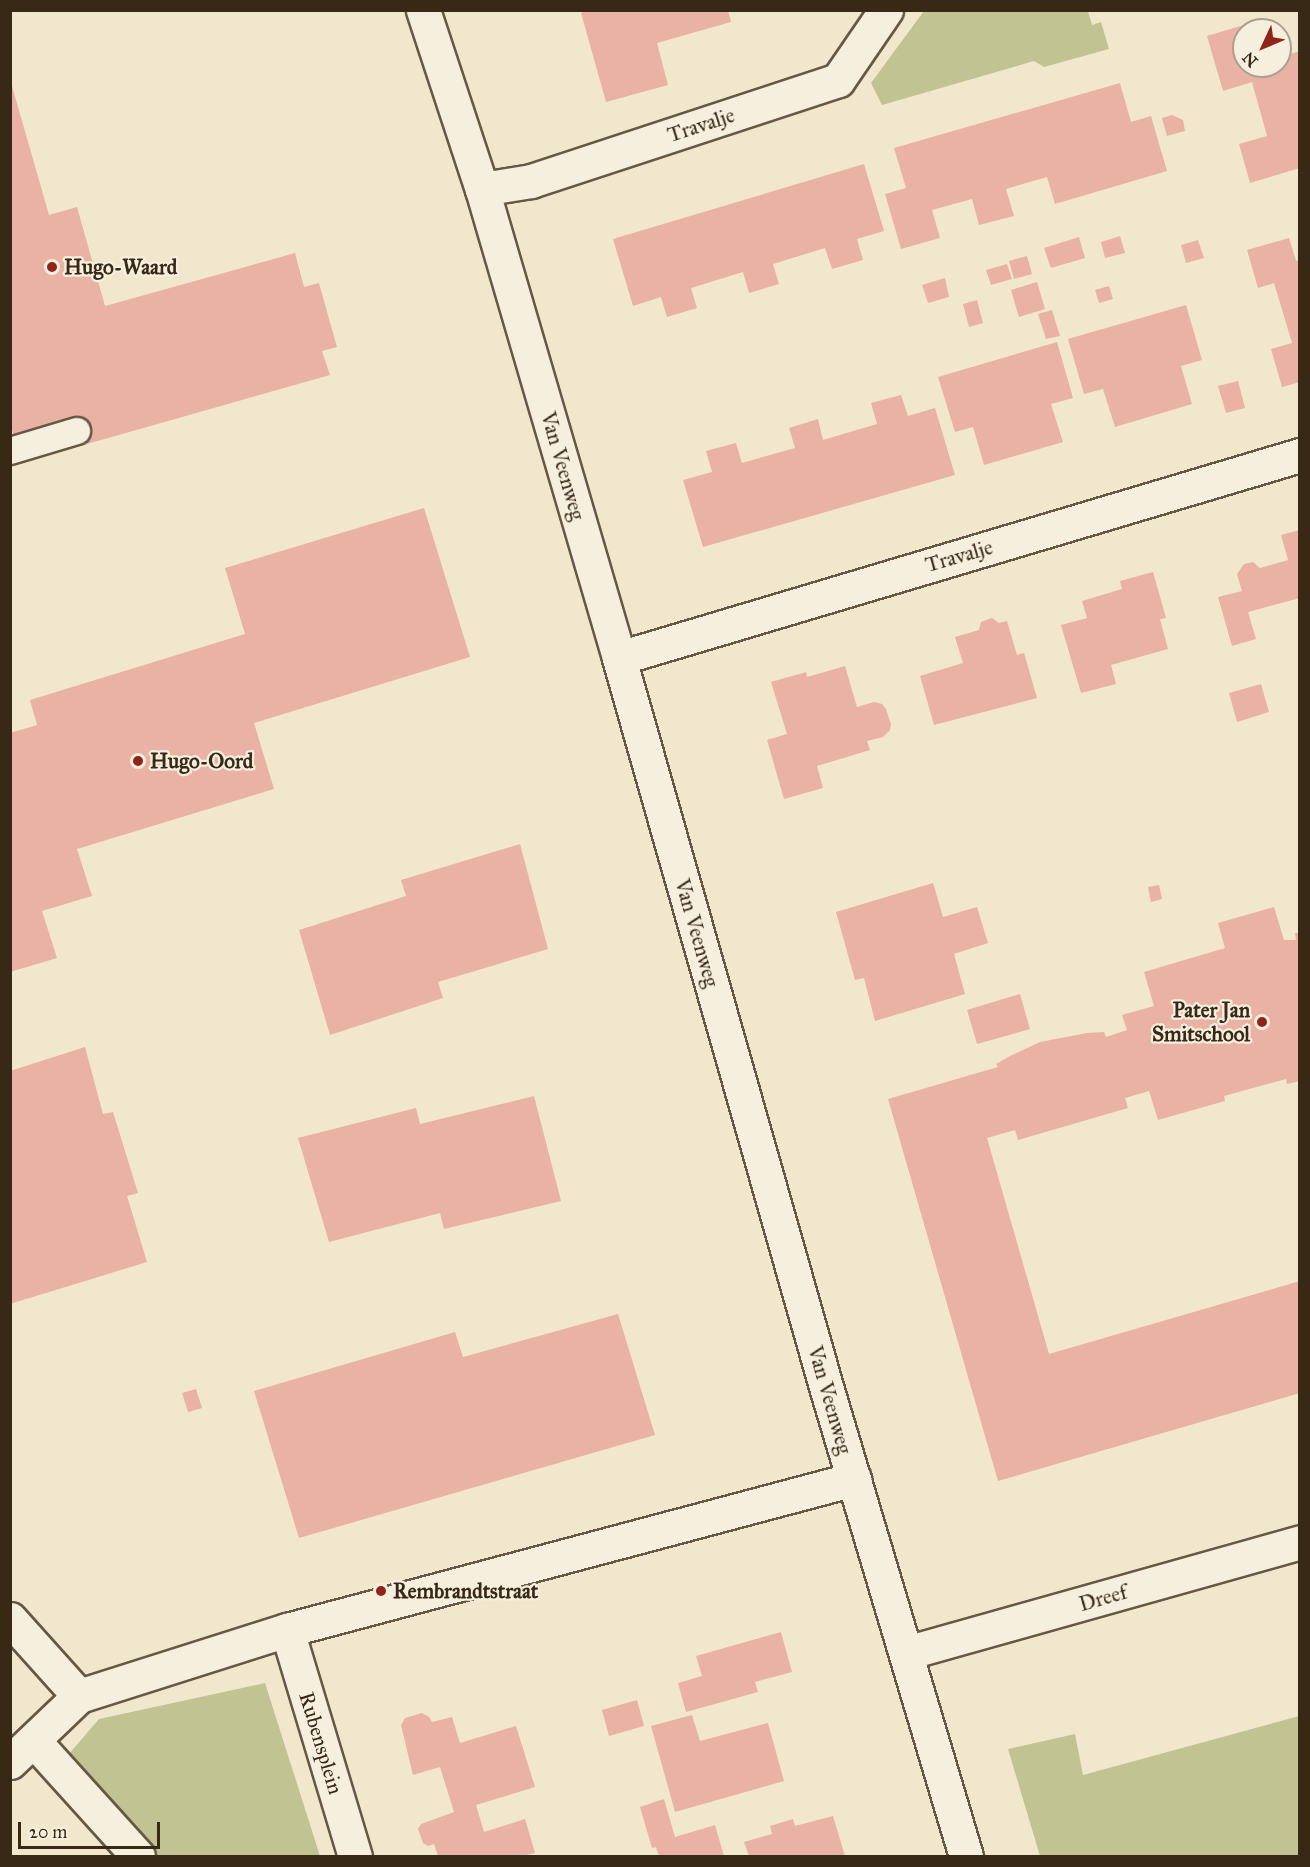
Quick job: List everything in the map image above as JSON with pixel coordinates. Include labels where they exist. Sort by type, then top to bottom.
[{"type":"street","name":"Van Veenweg","points":[[423,10],[482,189],[619,657],[854,1479],[966,1857]]},
{"type":"street","name":"Travalje","points":[[482,189],[531,181],[838,80],[886,10]]},
{"type":"street","name":"Travalje","points":[[619,657],[1299,455]]},
{"type":"street","points":[[138,1857],[22,1751],[79,1696],[287,1630],[854,1479]]},
{"type":"street","name":"Dreef","points":[[906,1653],[1299,1542]]},
{"type":"street","points":[[10,1619],[79,1696]]},
{"type":"street","name":"Rubensplein","points":[[287,1630],[355,1857]]},
{"type":"lane","points":[[10,451],[77,431]]},
{"type":"green space","points":[[924,11],[1088,11],[1092,25],[1101,22],[1109,49],[1044,67],[1034,61],[882,105],[871,83]]},
{"type":"green space","points":[[265,1683],[320,1856],[157,1856],[68,1755],[99,1719]]},
{"type":"green space","points":[[1299,1716],[1299,1856],[1040,1856],[1008,1749],[1075,1734],[1083,1775]]},
{"type":"building","points":[[588,10],[728,10],[731,22],[657,43],[668,85],[606,102],[581,13]]},
{"type":"building","points":[[1232,28],[1232,78],[1292,78],[1292,53],[1300,51],[1300,168],[1250,183],[1239,144],[1267,136],[1252,82],[1223,91],[1207,36]]},
{"type":"building","name":"Hugo-Waard","points":[[10,79],[49,215],[77,207],[105,306],[295,253],[304,287],[319,283],[337,347],[322,351],[330,375],[87,444],[79,417],[14,436],[10,424]]},
{"type":"building","points":[[1120,83],[1131,122],[1151,116],[1167,171],[1055,204],[1047,177],[1006,189],[1014,216],[979,225],[972,199],[932,210],[940,238],[901,249],[885,194],[906,188],[894,148]]},
{"type":"building","points":[[1172,115],[1183,120],[1185,131],[1167,136],[1162,118]]},
{"type":"building","points":[[864,164],[884,231],[857,239],[863,260],[832,269],[825,248],[773,264],[779,284],[749,293],[743,272],[691,288],[697,308],[667,317],[661,297],[633,306],[613,239]]},
{"type":"building","points":[[1120,236],[1125,253],[1105,258],[1101,242]]},
{"type":"building","points":[[1079,237],[1085,258],[1051,268],[1044,248]]},
{"type":"building","points":[[1289,238],[1296,261],[1300,260],[1300,382],[1282,387],[1271,349],[1292,343],[1274,283],[1258,288],[1247,250]]},
{"type":"building","points":[[1198,240],[1204,258],[1186,263],[1181,245]]},
{"type":"building","points":[[1027,256],[1032,274],[1014,279],[1009,261]]},
{"type":"building","points":[[1007,264],[1012,279],[991,285],[986,270]]},
{"type":"building","points":[[945,278],[949,297],[928,303],[922,285]]},
{"type":"building","points":[[1037,282],[1045,309],[1019,317],[1011,290]]},
{"type":"building","points":[[1109,286],[1113,299],[1099,303],[1095,290]]},
{"type":"building","points":[[977,300],[983,323],[969,327],[963,304]]},
{"type":"building","points":[[1186,305],[1202,360],[1181,366],[1192,404],[1115,427],[1103,389],[1084,394],[1068,339]]},
{"type":"building","points":[[1052,310],[1060,336],[1046,339],[1038,314]]},
{"type":"building","points":[[1057,342],[1073,398],[1051,404],[1063,442],[984,465],[973,427],[955,432],[938,377]]},
{"type":"building","points":[[1238,381],[1245,408],[1226,413],[1218,386]]},
{"type":"building","points":[[901,395],[908,416],[935,408],[955,475],[703,547],[683,480],[712,472],[706,451],[736,443],[742,463],[795,448],[789,428],[818,419],[823,440],[877,424],[871,403]]},
{"type":"building","name":"Hugo-Oord","points":[[424,508],[470,657],[254,723],[274,789],[77,849],[92,896],[42,911],[57,958],[10,972],[10,733],[37,725],[30,700],[245,634],[225,568]]},
{"type":"building","points":[[1300,530],[1300,598],[1248,612],[1256,639],[1232,646],[1218,597],[1242,591],[1237,574],[1244,564],[1253,562],[1260,568],[1288,560],[1281,535]]},
{"type":"building","points":[[1153,572],[1166,618],[1160,619],[1168,649],[1111,665],[1116,684],[1081,693],[1061,625],[1087,618],[1082,601],[1122,589],[1120,581]]},
{"type":"building","points":[[992,618],[999,623],[1007,621],[1017,655],[1024,653],[1037,698],[934,725],[920,676],[963,663],[955,637],[979,630],[981,622]]},
{"type":"building","points":[[845,666],[857,707],[874,702],[882,704],[891,724],[890,730],[883,737],[867,741],[870,750],[817,766],[823,788],[784,799],[767,740],[787,734],[771,682],[806,672],[807,677]]},
{"type":"building","points":[[1261,684],[1269,712],[1237,722],[1229,693]]},
{"type":"building","points":[[520,844],[548,949],[438,982],[443,998],[330,1035],[299,930],[406,896],[401,880]]},
{"type":"building","points":[[933,883],[943,917],[977,907],[988,943],[954,954],[965,994],[875,1021],[864,978],[855,980],[836,912]]},
{"type":"building","points":[[1159,885],[1162,899],[1151,902],[1148,887]]},
{"type":"building","points":[[1274,907],[1284,940],[1296,940],[1295,933],[1300,933],[1300,1081],[1287,1084],[1286,1079],[1224,1096],[1225,1101],[1158,1120],[1149,1091],[1125,1098],[1128,1108],[1018,1140],[1015,1130],[987,1138],[1049,1354],[1300,1281],[1300,1393],[998,1481],[888,1099],[998,1067],[996,1064],[1040,1042],[1087,1033],[1104,1032],[1106,1037],[1127,1030],[1122,1015],[1154,1006],[1144,972],[1225,948],[1218,923]]},
{"type":"building","points":[[1020,994],[1030,1029],[977,1044],[967,1010]]},
{"type":"building","points":[[85,1047],[103,1114],[113,1112],[138,1193],[127,1196],[147,1262],[10,1304],[10,1071]]},
{"type":"building","points":[[534,1096],[561,1201],[444,1229],[440,1213],[329,1242],[298,1138],[416,1108],[420,1124]]},
{"type":"building","points":[[618,1314],[655,1435],[299,1538],[254,1391],[455,1332],[463,1357]]},
{"type":"building","points":[[196,1389],[202,1408],[188,1412],[182,1393]]},
{"type":"building","points":[[781,1632],[792,1672],[755,1682],[758,1692],[686,1712],[678,1683],[702,1676],[696,1656]]},
{"type":"building","points":[[637,1700],[644,1726],[609,1736],[602,1710]]},
{"type":"building","points":[[422,1713],[432,1722],[452,1717],[460,1743],[516,1726],[535,1787],[476,1805],[484,1832],[525,1819],[535,1853],[522,1856],[438,1856],[434,1844],[428,1846],[423,1843],[418,1829],[421,1824],[454,1812],[440,1767],[413,1775],[401,1725],[405,1718]]},
{"type":"building","points":[[692,1715],[700,1741],[768,1723],[784,1781],[675,1812],[651,1726]]},
{"type":"building","points":[[664,1799],[675,1837],[715,1825],[724,1856],[659,1856],[656,1847],[652,1848],[640,1807]]},
{"type":"building","points":[[833,1816],[845,1856],[749,1856],[744,1842],[772,1834],[770,1826],[793,1819],[795,1826]]},
{"type":"place","name":"Hugo-Waard","points":[[52,267]]},
{"type":"place","name":"Hugo-Oord","points":[[138,761]]},
{"type":"place","name":"Pater Jan Smitschool","points":[[1262,1022]]},
{"type":"place","name":"Rembrandtstraat","points":[[381,1591]]}]
